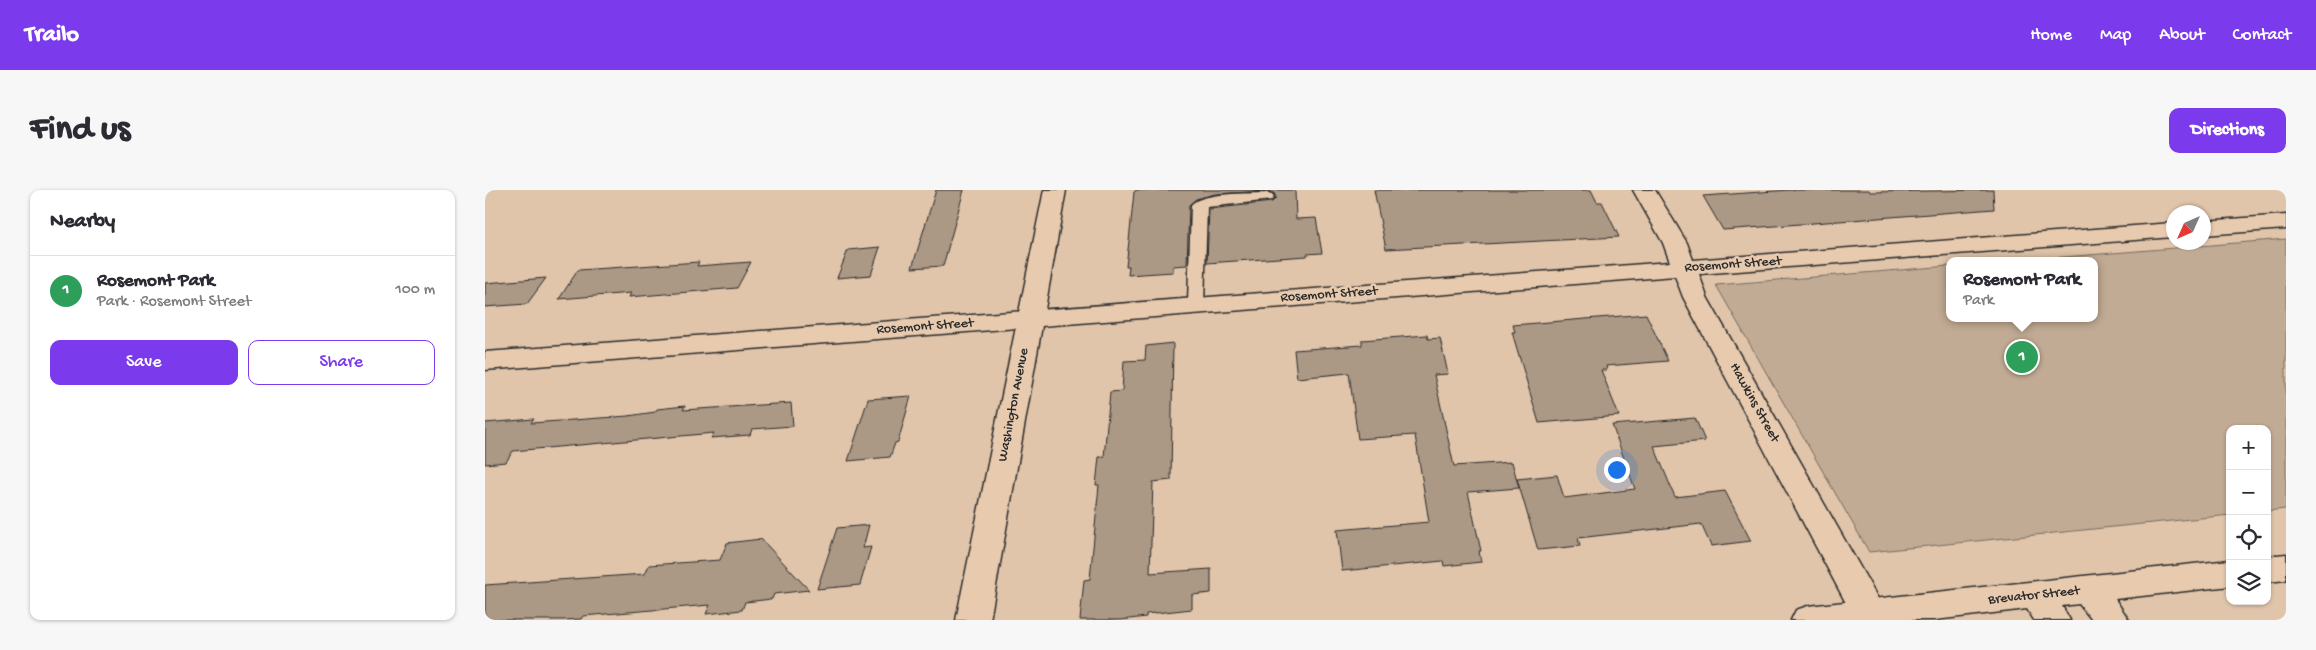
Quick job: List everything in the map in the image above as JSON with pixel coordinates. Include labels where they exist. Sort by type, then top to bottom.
[{"type":"street","name":"Washington Avenue","points":[[973,620],[1055,190]]},
{"type":"street","name":"Hawkins Street","points":[[1644,190],[1673,238],[1695,297],[1869,614]]},
{"type":"street","points":[[2211,227],[2286,222]]},
{"type":"street","name":"Rosemont Street","points":[[485,361],[1031,319],[1196,304],[1684,269],[2166,231]]},
{"type":"street","points":[[2271,569],[2286,567]]},
{"type":"street","name":"Brevator Street","points":[[1808,620],[1869,614],[1943,613],[2044,607],[2087,590],[2226,573]]},
{"type":"street","points":[[2087,590],[2112,620]]},
{"type":"lane","points":[[1196,304],[1199,205],[1208,201],[1267,197]]},
{"type":"shaded area","points":[[2286,239],[2286,509],[2271,511],[2271,425],[2226,425],[2226,515],[1869,552],[1716,285],[1946,266],[1946,322],[2098,322],[2098,257],[2063,257],[2166,249],[2211,250],[2211,245]]},
{"type":"building","points":[[936,190],[964,190],[943,266],[912,268]]},
{"type":"building","points":[[1136,190],[1295,190],[1296,219],[1316,218],[1322,253],[1307,254],[1307,256],[1207,263],[1209,209],[1272,202],[1276,198],[1274,193],[1267,191],[1215,194],[1196,199],[1189,205],[1187,265],[1173,266],[1173,272],[1128,275],[1129,266],[1126,266],[1134,192]]},
{"type":"building","points":[[1374,190],[1591,190],[1597,202],[1602,202],[1619,237],[1386,249]]},
{"type":"building","points":[[1790,190],[1869,190],[1870,192],[1993,190],[1994,209],[1723,230],[1703,196]]},
{"type":"building","points":[[880,247],[871,275],[837,278],[848,250]]},
{"type":"building","points":[[699,262],[697,266],[751,262],[737,288],[629,297],[631,293],[559,299],[578,270]]},
{"type":"building","points":[[546,278],[527,304],[485,307],[485,283]]},
{"type":"building","points":[[1646,314],[1668,361],[1606,366],[1607,370],[1601,370],[1619,416],[1539,423],[1512,332],[1515,332],[1513,325]]},
{"type":"building","points":[[1427,335],[1428,339],[1440,338],[1448,374],[1434,375],[1454,466],[1512,462],[1519,488],[1468,492],[1481,551],[1479,551],[1481,562],[1444,566],[1443,561],[1342,571],[1337,530],[1429,522],[1415,435],[1358,439],[1349,373],[1297,378],[1294,350],[1362,345],[1362,340]]},
{"type":"building","points":[[1173,343],[1171,480],[1153,482],[1150,573],[1211,569],[1211,593],[1192,595],[1192,609],[1146,614],[1146,617],[1121,620],[1080,620],[1084,580],[1090,579],[1099,485],[1096,485],[1099,457],[1104,457],[1110,392],[1122,391],[1124,361],[1145,360],[1146,346]]},
{"type":"building","points":[[911,396],[898,442],[895,443],[890,457],[848,461],[868,399]]},
{"type":"building","points":[[791,403],[793,426],[752,429],[750,435],[711,438],[714,433],[513,451],[506,462],[485,464],[485,423],[534,419],[531,423],[628,416],[655,412],[657,409],[685,406],[683,410]]},
{"type":"building","points":[[1695,418],[1705,441],[1654,446],[1675,497],[1725,491],[1751,541],[1711,546],[1701,524],[1578,538],[1580,546],[1538,550],[1517,479],[1557,475],[1564,498],[1635,489],[1612,425]]},
{"type":"building","points":[[869,525],[863,548],[871,547],[860,585],[817,589],[837,528]]},
{"type":"building","points":[[761,539],[809,590],[774,594],[772,599],[745,602],[742,610],[706,614],[710,605],[583,616],[581,619],[485,620],[485,585],[645,574],[649,565],[720,560],[727,543]]},
{"type":"place","name":"Rosemont Park","points":[[2022,357]]}]
